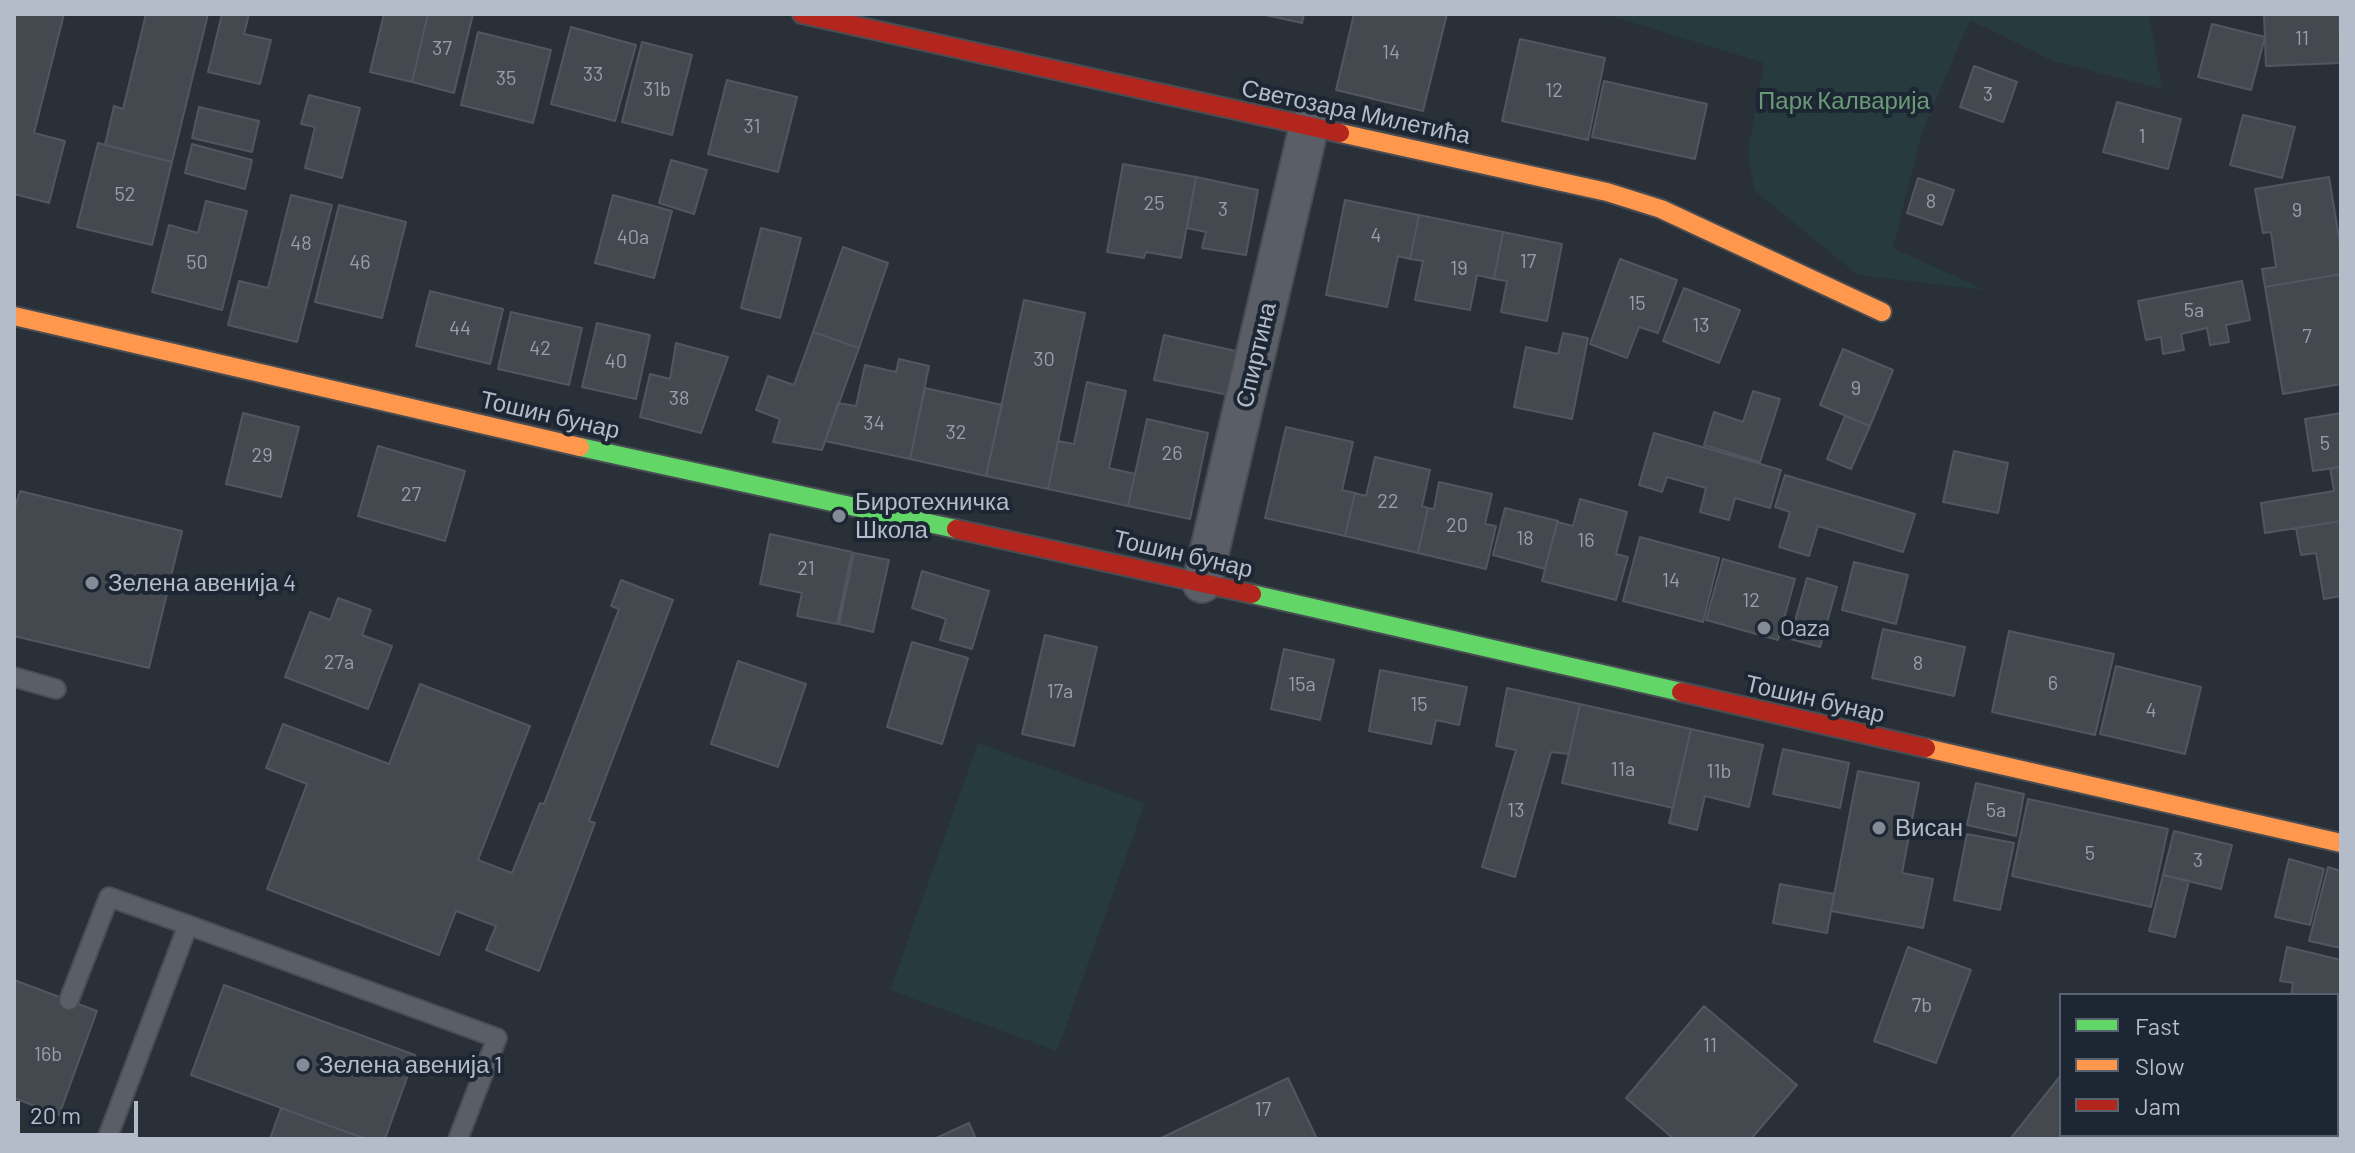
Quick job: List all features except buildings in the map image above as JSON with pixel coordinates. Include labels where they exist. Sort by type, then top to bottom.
[{"type":"main road","name":"Светозара Милетића","points":[[802,14],[1607,192],[1661,209],[1882,312]]},
{"type":"main road","name":"Тошин бунар","points":[[14,316],[562,443],[920,518],[2341,843]]},
{"type":"street","name":"Спиртина","points":[[1202,583],[1309,126]]},
{"type":"lane","points":[[14,677],[56,689]]},
{"type":"lane","points":[[69,1000],[109,897],[188,925],[497,1038],[458,1139]]},
{"type":"lane","points":[[107,1139],[188,925]]},
{"type":"green space","name":"Парк Калварија","points":[[1605,14],[2149,14],[2162,89],[2053,61],[1970,20],[1922,132],[1893,248],[1985,290],[1858,275],[1754,190],[1748,152],[1764,63]]},
{"type":"green space","points":[[978,743],[1145,803],[1057,1051],[890,990]]},
{"type":"traffic: fast","points":[[580,447],[956,529]]},
{"type":"traffic: fast","points":[[1252,594],[1681,692]]},
{"type":"traffic: slow","points":[[1340,133],[1607,192],[1661,209],[1882,312]]},
{"type":"traffic: slow","points":[[14,316],[580,447]]},
{"type":"traffic: slow","points":[[1926,748],[2341,843]]},
{"type":"traffic: jam","points":[[802,14],[1340,133]]},
{"type":"traffic: jam","points":[[956,529],[1252,594]]},
{"type":"traffic: jam","points":[[1681,692],[1926,748]]},
{"type":"place","name":"Биротехничка Школа","points":[[839,516]]},
{"type":"place","name":"Зелена авенија 4","points":[[92,583]]},
{"type":"place","name":"Oaza","points":[[1764,628]]},
{"type":"place","name":"Висан","points":[[1879,828]]},
{"type":"place","name":"Зелена авенија 1","points":[[303,1065]]}]
